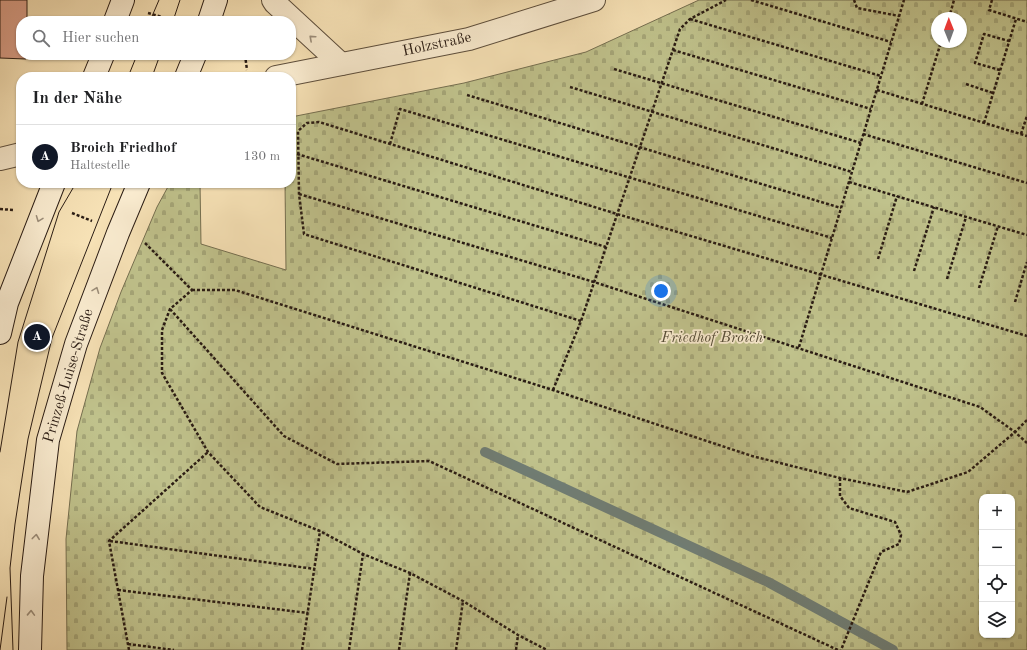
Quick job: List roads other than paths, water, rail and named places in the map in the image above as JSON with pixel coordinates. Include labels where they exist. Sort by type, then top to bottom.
[{"type":"main road","points":[[117,16],[123,0]]},
{"type":"main road","points":[[211,16],[216,0]]},
{"type":"main road","points":[[273,0],[289,16]]},
{"type":"main road","name":"Holzstraße","points":[[296,73],[469,39],[594,0]]},
{"type":"main road","points":[[296,22],[341,64]]},
{"type":"main road","points":[[96,72],[101,60]]},
{"type":"main road","points":[[188,72],[193,60]]},
{"type":"main road","points":[[0,159],[16,155]]},
{"type":"main road","points":[[0,333],[7,302],[52,188]]},
{"type":"main road","name":"Prinzeß-Luise-Straße","points":[[30,650],[32,576],[48,440],[76,344],[118,233],[137,188]]},
{"type":"waterway","points":[[485,452],[768,582],[893,650]]},
{"type":"tram line","points":[[152,16],[159,0]]},
{"type":"tram line","points":[[175,16],[180,0]]},
{"type":"tram line","points":[[130,72],[135,60]]},
{"type":"tram line","points":[[154,72],[158,60]]},
{"type":"tram line","points":[[0,452],[18,342],[59,212],[73,188]]},
{"type":"tram line","points":[[13,650],[10,568],[28,439],[52,338],[111,188]]},
{"type":"tram line","points":[[0,650],[7,597]]},
{"type":"place","name":"Broich Friedhof","points":[[37,337]]},
{"type":"park label","name":"Friedhof Broich","points":[[712,338]]}]
